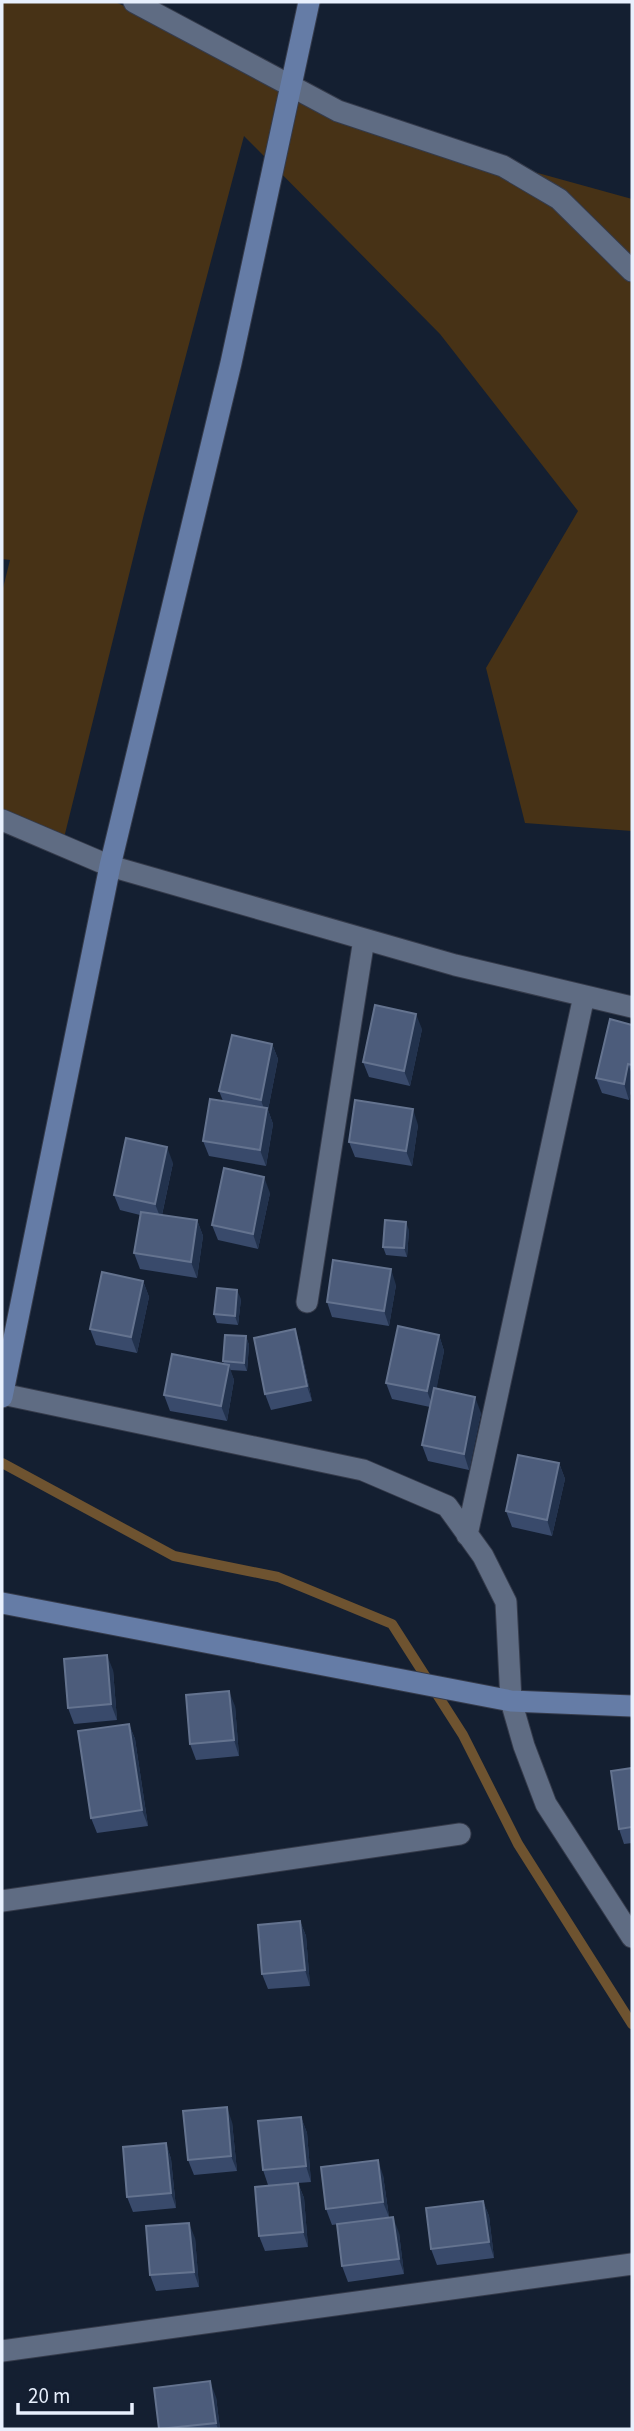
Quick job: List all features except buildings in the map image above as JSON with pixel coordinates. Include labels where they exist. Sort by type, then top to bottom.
[{"type":"street","points":[[134,2],[338,111],[503,166],[559,199],[632,271]]},
{"type":"street","points":[[309,2],[230,363],[110,866],[2,1395],[363,1470],[447,1506],[483,1556],[506,1602],[511,1701],[524,1746],[546,1804],[632,1937]]},
{"type":"street","points":[[2,820],[110,866],[454,965],[632,1007]]},
{"type":"street","points":[[307,1302],[364,939]]},
{"type":"street","points":[[467,1535],[584,996]]},
{"type":"street","points":[[2,1603],[511,1701],[632,1706]]},
{"type":"street","points":[[2,1901],[460,1834]]},
{"type":"street","points":[[2,2351],[632,2264]]},
{"type":"shaded area","points":[[2,2],[115,2],[455,150],[632,199],[632,831],[525,823],[486,668],[578,511],[440,334],[244,136],[144,514],[62,846],[2,820],[2,592],[10,560],[2,559]]},
{"type":"waterway","points":[[2,1463],[174,1556],[278,1577],[392,1624],[463,1735],[518,1844],[632,2024]]}]
